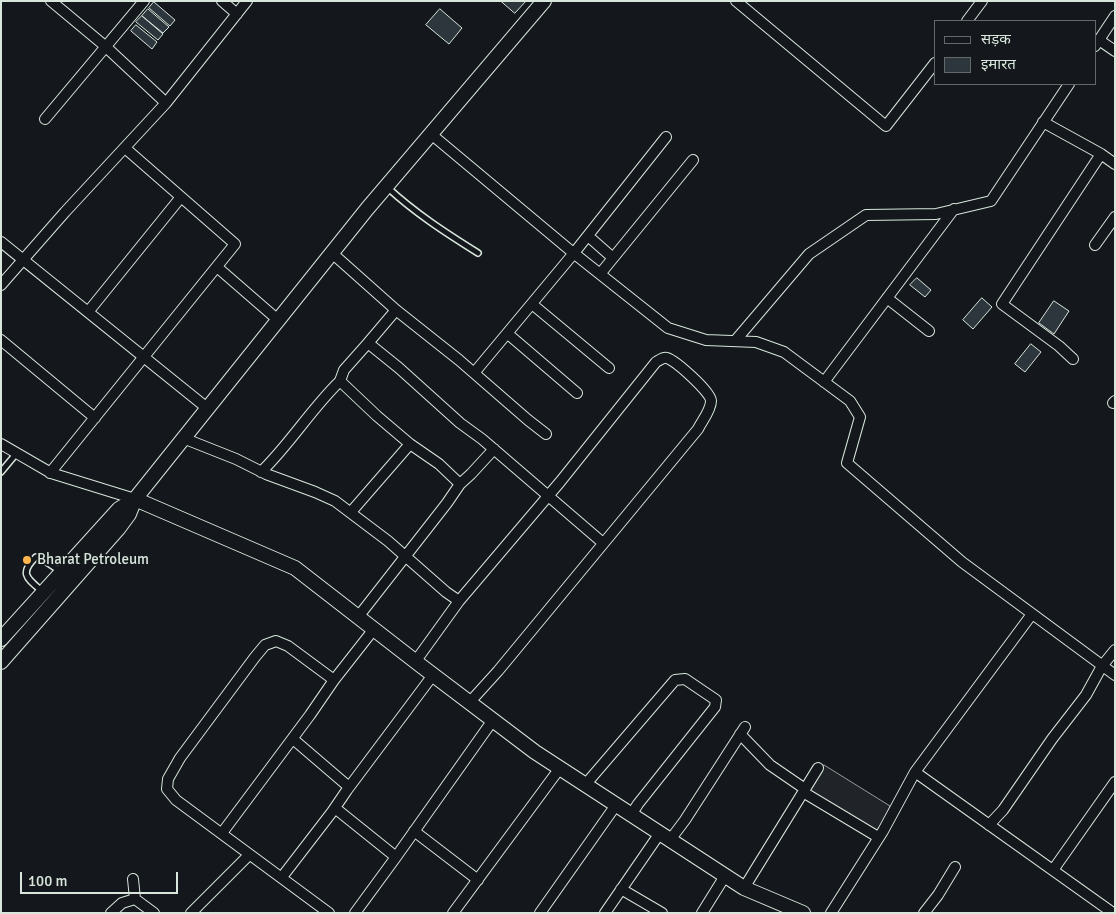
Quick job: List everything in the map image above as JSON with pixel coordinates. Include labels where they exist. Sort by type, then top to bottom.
[{"type":"street","points":[[51,1],[105,46],[166,102]]},
{"type":"street","points":[[45,119],[144,1]]},
{"type":"street","points":[[222,1],[237,14]]},
{"type":"street","points":[[1,285],[166,102],[247,1]]},
{"type":"street","points":[[1,639],[119,509],[134,498],[386,187],[544,1]]},
{"type":"street","points":[[736,1],[886,126],[934,64]]},
{"type":"street","points":[[968,20],[982,1]]},
{"type":"street","points":[[1115,16],[1097,43],[1115,51]]},
{"type":"street","points":[[735,341],[809,254],[866,215],[936,214],[991,201],[1068,85]]},
{"type":"street","points":[[1044,122],[1115,164]]},
{"type":"street","points":[[431,134],[574,253],[668,328],[706,340],[756,342],[784,352],[850,401],[860,417],[847,463],[962,562],[1115,675]]},
{"type":"street","points":[[474,372],[508,334],[666,137]]},
{"type":"street","points":[[50,473],[145,358],[235,244],[125,148]]},
{"type":"street","points":[[1073,359],[1059,346],[1002,304],[1101,154]]},
{"type":"street","points":[[600,274],[693,160]]},
{"type":"street","points":[[88,312],[181,197]]},
{"type":"street","points":[[824,382],[954,209]]},
{"type":"street","points":[[1095,245],[1115,217]]},
{"type":"street","points":[[588,236],[613,258]]},
{"type":"street","points":[[1,242],[207,408]]},
{"type":"street","points":[[332,253],[396,310],[474,372],[546,434]]},
{"type":"street","points":[[217,267],[278,320]]},
{"type":"street","points":[[887,298],[929,331]]},
{"type":"street","points":[[532,304],[609,368]]},
{"type":"street","points":[[261,472],[340,381],[344,370],[396,310]]},
{"type":"street","points":[[508,334],[577,393]]},
{"type":"street","points":[[1,340],[95,418]]},
{"type":"street","points":[[368,343],[603,543]]},
{"type":"street","points":[[415,662],[459,601],[548,497],[656,362],[661,358],[667,358],[681,367],[711,396],[710,408],[698,429],[498,671],[469,702]]},
{"type":"street","points":[[340,381],[377,416],[410,444],[439,464],[460,484]]},
{"type":"street","points":[[183,438],[236,459],[261,472],[335,501],[406,556],[446,592],[459,601]]},
{"type":"street","points":[[1,444],[50,473],[134,498],[295,568],[415,662],[535,752],[744,888],[803,913]]},
{"type":"street","points":[[351,512],[410,444]]},
{"type":"street","points":[[358,617],[460,484],[494,449]]},
{"type":"street","points":[[1,662],[118,529],[129,514],[134,498]]},
{"type":"street","points":[[830,913],[878,837],[915,772],[1032,614]]},
{"type":"street","points":[[222,833],[293,739],[334,680],[374,629]]},
{"type":"street","points":[[329,913],[176,800],[166,789],[168,779],[180,758],[265,645],[276,641],[288,646],[334,680]]},
{"type":"street","points":[[989,825],[1003,810],[1052,739],[1086,695],[1102,666],[1115,650]]},
{"type":"street","points":[[282,878],[433,675]]},
{"type":"street","points":[[585,785],[675,680],[685,679],[716,700],[715,706],[631,815]]},
{"type":"street","points":[[355,913],[493,720]]},
{"type":"street","points":[[605,913],[621,889],[665,836],[685,820],[743,730],[770,765],[804,790],[878,837]]},
{"type":"street","points":[[293,739],[349,787]]},
{"type":"street","points":[[453,913],[560,768]]},
{"type":"street","points":[[744,888],[818,768]]},
{"type":"street","points":[[915,772],[1113,913]]},
{"type":"street","points":[[1053,870],[1115,782]]},
{"type":"street","points":[[540,913],[616,805]]},
{"type":"street","points":[[335,808],[396,857]]},
{"type":"street","points":[[414,831],[478,880]]},
{"type":"street","points":[[191,913],[250,855]]},
{"type":"street","points":[[924,913],[938,895],[955,866]]},
{"type":"street","points":[[702,913],[725,876]]},
{"type":"street","points":[[133,879],[135,899],[154,913]]},
{"type":"street","points":[[621,889],[662,913]]},
{"type":"street","points":[[111,913],[122,903],[135,899]]},
{"type":"lane","points":[[386,187],[438,228],[478,253]]},
{"type":"lane","points":[[1,472],[16,454]]},
{"type":"lane","points":[[43,593],[26,578],[26,572],[32,562],[39,557],[62,572]]},
{"type":"shaded area","points":[[824,765],[890,806],[880,834],[809,791]]},
{"type":"building","points":[[501,1],[526,1],[515,13]]},
{"type":"building","points":[[154,2],[175,20],[170,26],[149,8]]},
{"type":"building","points":[[148,9],[169,27],[163,33],[142,16]]},
{"type":"building","points":[[440,9],[462,28],[449,44],[426,25]]},
{"type":"building","points":[[142,16],[163,34],[158,40],[136,22]]},
{"type":"building","points":[[136,25],[157,42],[152,49],[131,31]]},
{"type":"building","points":[[917,278],[931,290],[925,297],[910,285]]},
{"type":"building","points":[[982,298],[992,307],[973,329],[963,320]]},
{"type":"building","points":[[1054,301],[1069,311],[1054,334],[1039,323]]},
{"type":"building","points":[[1031,344],[1041,352],[1025,372],[1015,364]]},
{"type":"place","name":"Bharat Petroleum","points":[[27,560]]}]
